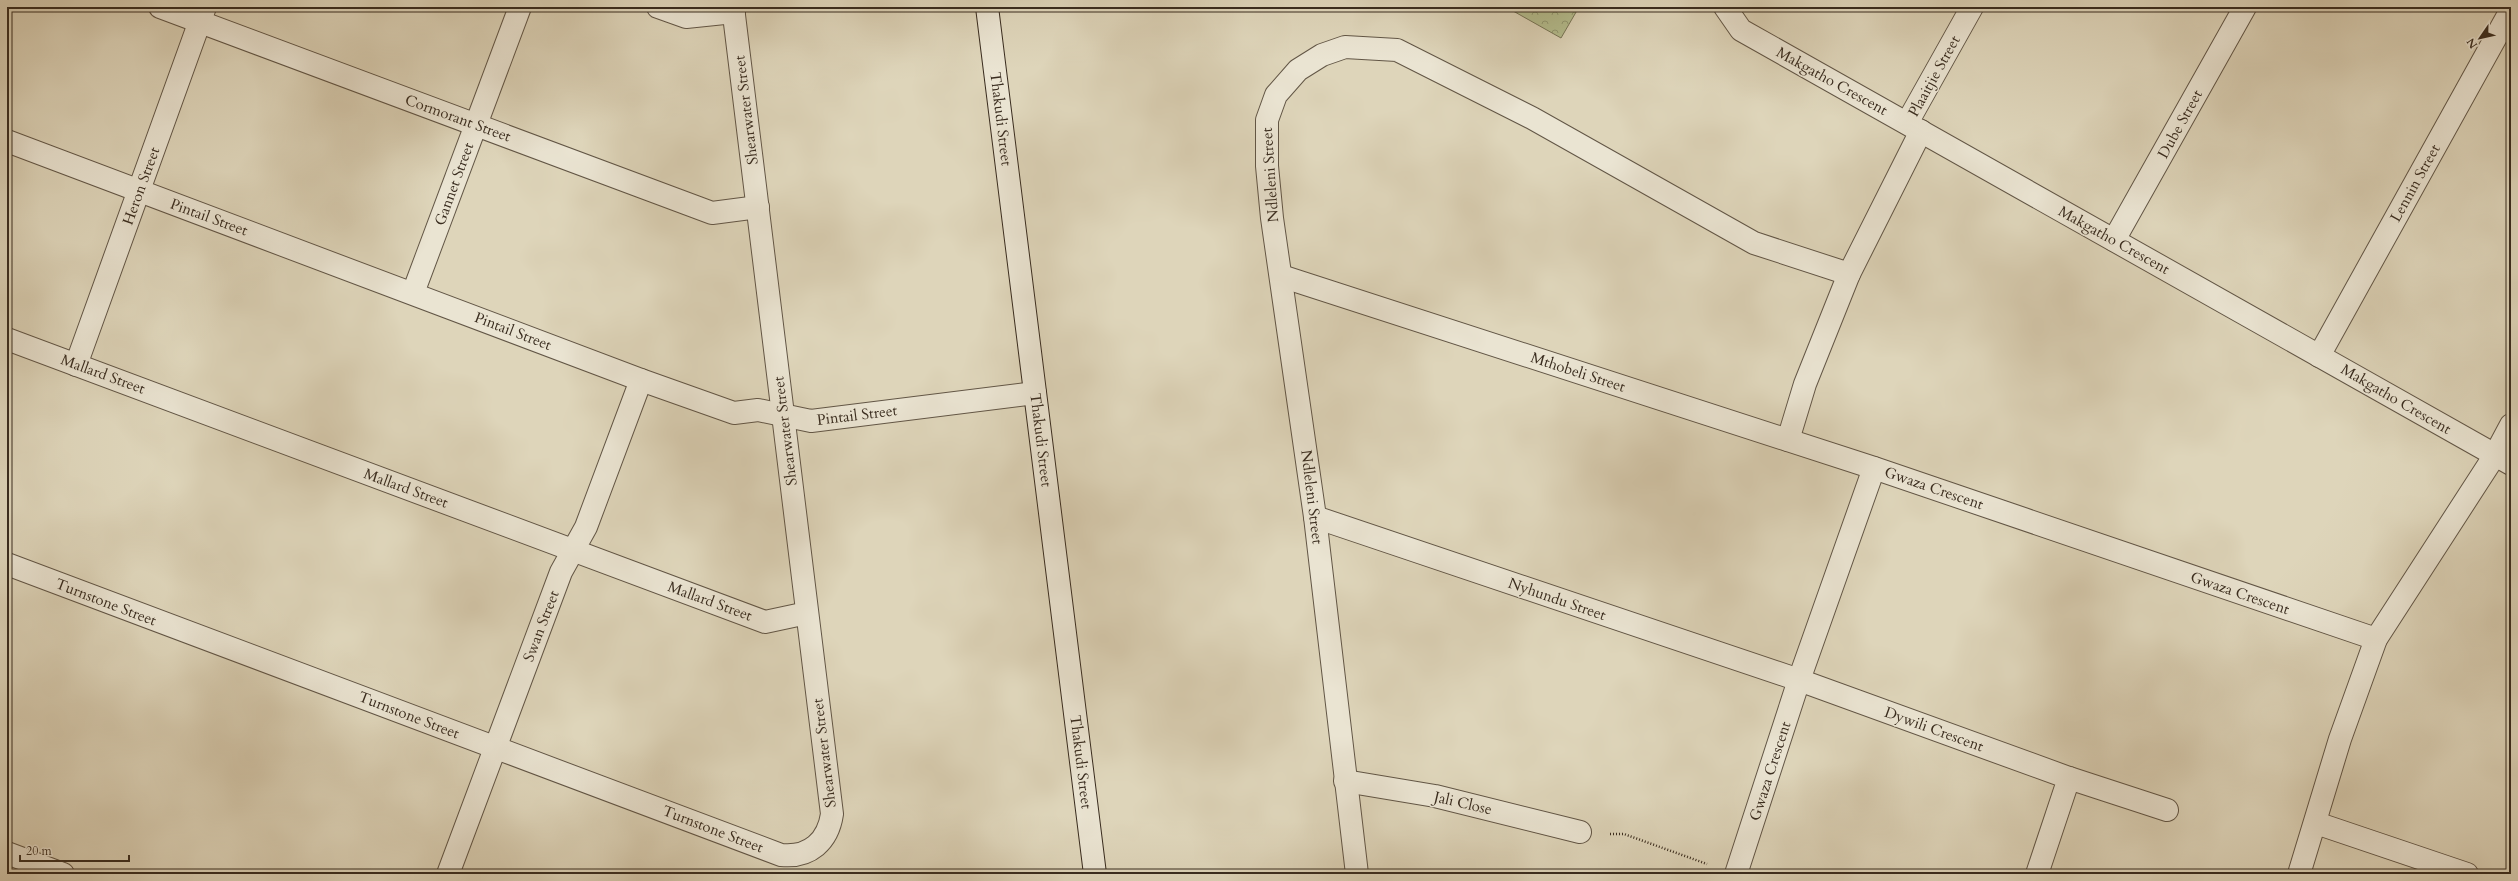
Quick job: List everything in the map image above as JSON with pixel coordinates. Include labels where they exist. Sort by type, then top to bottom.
[{"type":"street","name":"Cormorant Street","points":[[160,7],[202,14],[476,125],[712,213],[758,207]]},
{"type":"street","name":"Gannet Street","points":[[413,293],[520,7]]},
{"type":"street","points":[[658,7],[686,18],[733,9]]},
{"type":"street","name":"Thakudi Street","points":[[988,7],[1094,874]]},
{"type":"street","name":"Makgatho Crescent","points":[[1725,7],[1741,30],[2503,460]]},
{"type":"street","name":"Plaaitjie Street","points":[[1788,440],[1805,384],[1849,274],[1914,127],[1972,7]]},
{"type":"street","name":"Dube Street","points":[[2114,240],[2245,7]]},
{"type":"street","name":"Shearwater Street","points":[[733,9],[832,814],[830,827],[823,840],[813,849]]},
{"type":"street","name":"Lennin Street","points":[[2319,356],[2511,10]]},
{"type":"street","name":"Heron Street","points":[[76,365],[202,14]]},
{"type":"street","name":"Ndleleni Street","points":[[1357,874],[1315,517],[1267,166],[1267,120],[1276,95],[1298,70],[1322,55],[1345,47],[1397,50],[1532,118],[1645,184],[1754,243],[1793,258],[1849,274]]},
{"type":"street","name":"Pintail Street","points":[[7,141],[641,380],[734,413],[758,410],[811,421],[1035,394]]},
{"type":"street","name":"Mthobeli Street","points":[[1281,276],[1874,468]]},
{"type":"street","name":"Mallard Street","points":[[7,339],[765,622],[807,613]]},
{"type":"street","name":"Swan Street","points":[[448,874],[561,572],[586,527],[641,380]]},
{"type":"street","points":[[2299,874],[2316,824],[2340,739],[2376,640],[2503,460],[2511,425]]},
{"type":"street","name":"Gwaza Crescent","points":[[1736,874],[1799,680],[1874,468],[2376,640]]},
{"type":"street","name":"Nyhundu Street","points":[[1315,517],[1799,680]]},
{"type":"street","name":"Turnstone Street","points":[[7,564],[781,855],[792,856],[813,849]]},
{"type":"street","name":"Dywili Crescent","points":[[1799,680],[2069,778],[2166,810]]},
{"type":"street","points":[[2037,874],[2069,778]]},
{"type":"street","name":"Jali Close","points":[[1345,781],[1435,796],[1580,832]]},
{"type":"street","points":[[2316,824],[2467,874]]},
{"type":"street","points":[[7,853],[63,874]]},
{"type":"path","points":[[1580,832],[1624,834],[1712,866]]},
{"type":"green space","points":[[1506,7],[1579,7],[1561,38]]}]
